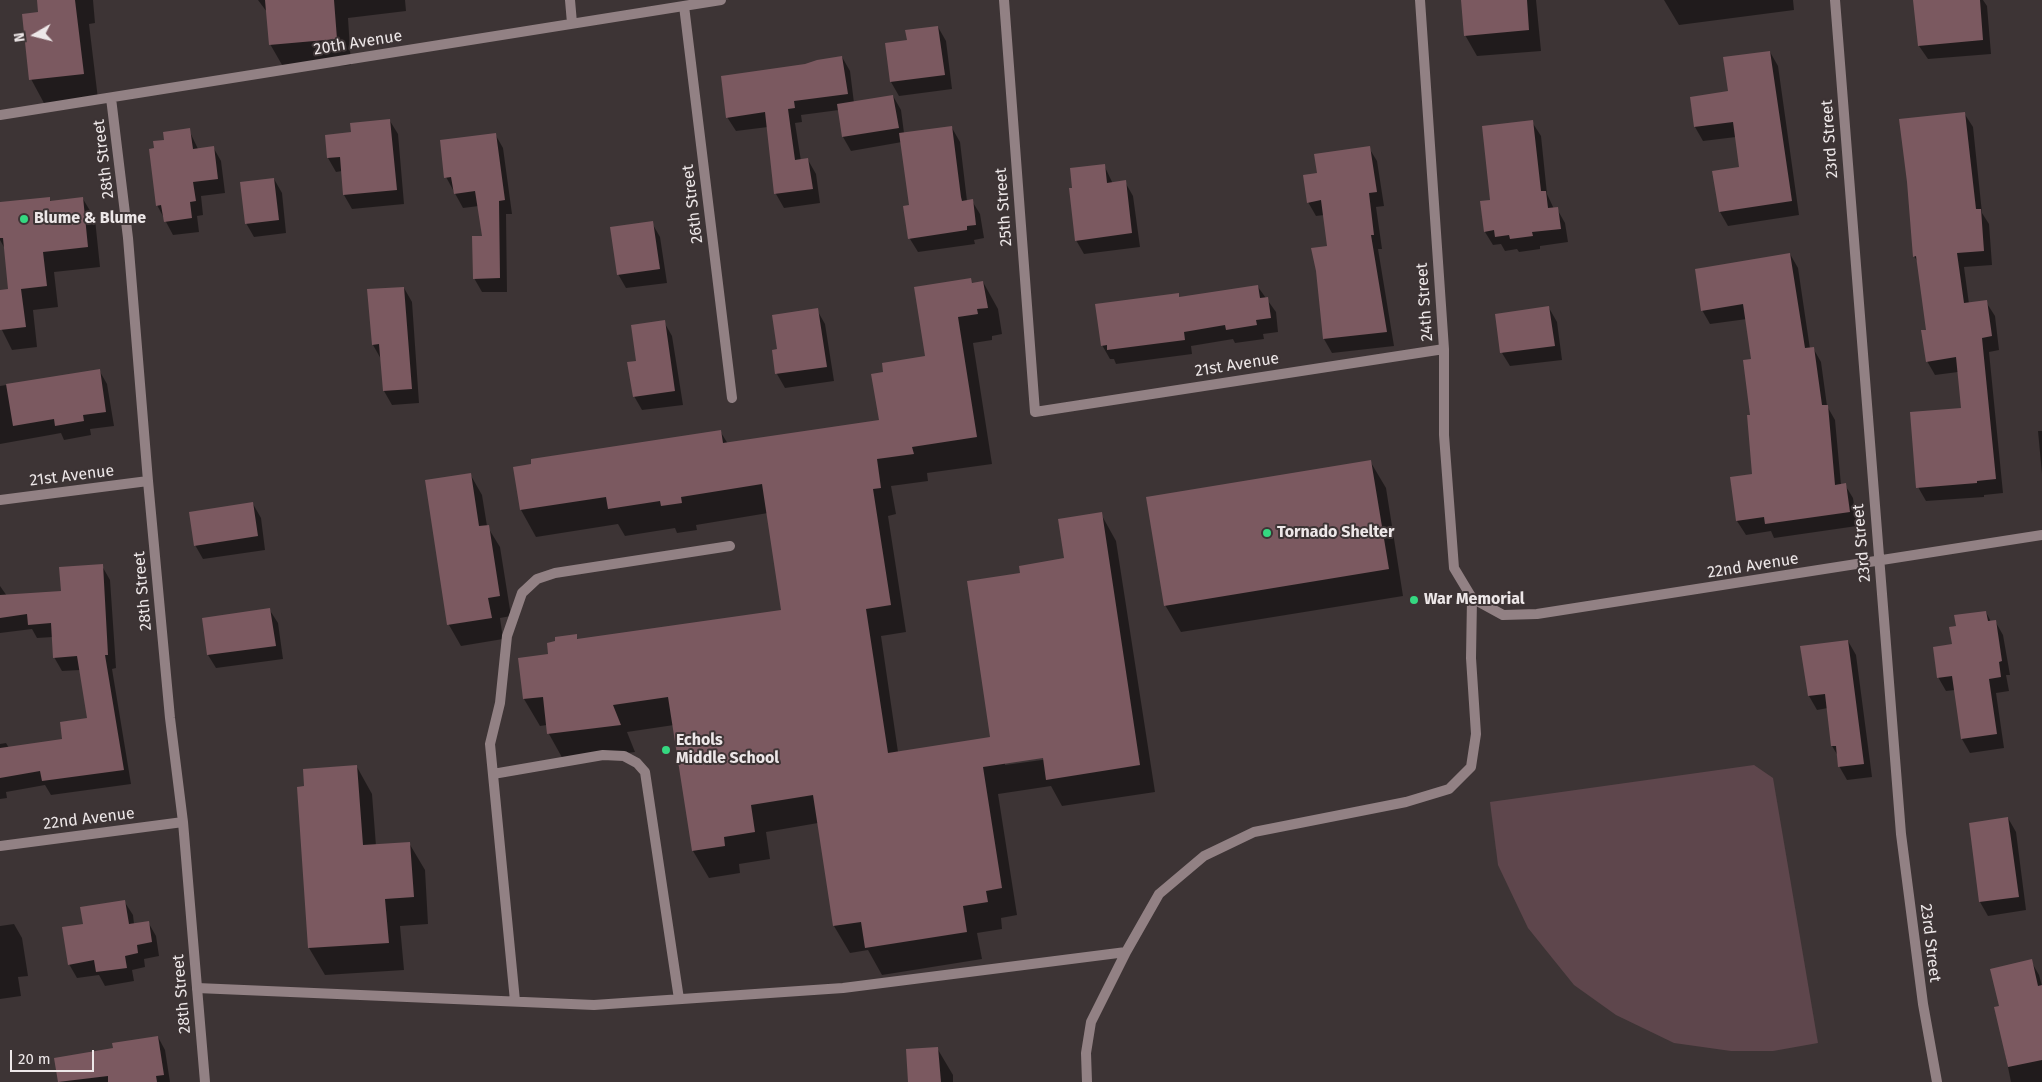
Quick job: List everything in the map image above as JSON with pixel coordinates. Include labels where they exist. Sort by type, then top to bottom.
[{"type":"street","points":[[570,0],[572,23]]},
{"type":"street","name":"20th Avenue","points":[[0,115],[721,0]]},
{"type":"street","name":"25th Street","points":[[1004,0],[1035,412]]},
{"type":"street","name":"24th Street","points":[[1420,0],[1444,349],[1444,435],[1452,551],[1454,568],[1472,598]]},
{"type":"street","name":"23rd Street","points":[[1834,0],[1901,834],[1923,1004],[1937,1082]]},
{"type":"street","name":"26th Street","points":[[684,6],[732,398]]},
{"type":"street","name":"28th Street","points":[[112,98],[128,238],[148,481],[170,718],[183,822],[205,1082]]},
{"type":"street","name":"21st Avenue","points":[[1035,412],[1444,349]]},
{"type":"street","name":"21st Avenue","points":[[0,500],[148,481]]},
{"type":"street","name":"22nd Avenue","points":[[1472,598],[1503,615],[1537,614],[2042,535]]},
{"type":"street","points":[[515,1001],[490,744],[500,704],[507,636],[522,593],[537,579],[555,573],[730,546]]},
{"type":"street","points":[[1087,1082],[1086,1053],[1091,1022],[1126,952],[1159,894],[1204,856],[1254,832],[1406,802],[1450,789],[1471,767],[1476,734],[1471,658],[1472,598]]},
{"type":"street","points":[[493,774],[603,755],[624,756],[637,763],[645,772],[680,999]]},
{"type":"street","name":"22nd Avenue","points":[[0,846],[183,822]]},
{"type":"street","points":[[197,988],[594,1005],[843,988],[1126,952]]},
{"type":"shaded area","points":[[1754,765],[1773,778],[1818,1043],[1773,1051],[1731,1051],[1674,1043],[1616,1015],[1574,985],[1528,928],[1498,865],[1490,802]]},
{"type":"building","points":[[37,0],[75,0],[84,74],[29,80],[22,14],[38,12]]},
{"type":"building","points":[[265,0],[334,0],[337,39],[269,45]]},
{"type":"building","points":[[1461,0],[1527,0],[1529,30],[1464,36]]},
{"type":"building","points":[[1913,0],[1980,0],[1983,40],[1918,46]]},
{"type":"building","points":[[938,26],[945,75],[890,82],[885,43],[907,40],[905,30]]},
{"type":"building","points":[[1770,51],[1792,201],[1719,212],[1712,171],[1739,167],[1733,122],[1694,127],[1690,97],[1728,91],[1723,57]]},
{"type":"building","points":[[842,56],[848,94],[794,101],[795,108],[788,109],[795,160],[808,158],[813,189],[774,194],[765,112],[726,118],[721,76],[805,64]]},
{"type":"building","points":[[893,95],[899,128],[842,137],[837,104]]},
{"type":"building","points":[[1965,112],[1976,209],[1981,209],[1984,251],[1957,253],[1964,303],[1987,300],[1992,336],[1982,338],[1996,479],[1977,481],[1977,483],[1916,488],[1910,412],[1961,408],[1956,357],[1926,362],[1921,330],[1926,330],[1916,256],[1913,257],[1907,182],[1899,119]]},
{"type":"building","points":[[390,119],[397,190],[343,195],[340,157],[327,158],[325,135],[351,132],[350,123]]},
{"type":"building","points":[[1533,120],[1541,191],[1546,191],[1548,208],[1558,207],[1561,229],[1532,232],[1533,236],[1510,239],[1509,235],[1495,237],[1494,230],[1484,232],[1480,201],[1490,200],[1482,126]]},
{"type":"building","points":[[952,126],[961,197],[962,201],[973,199],[976,225],[967,226],[967,230],[908,239],[903,206],[909,205],[899,133]]},
{"type":"building","points":[[190,128],[193,149],[214,146],[218,179],[193,182],[196,201],[190,202],[192,218],[164,222],[161,205],[156,206],[149,149],[154,148],[153,141],[164,140],[163,132]]},
{"type":"building","points":[[496,133],[505,200],[499,201],[500,278],[473,279],[472,236],[482,236],[475,191],[454,194],[451,177],[444,178],[440,140]]},
{"type":"building","points":[[1370,146],[1377,192],[1369,193],[1374,235],[1371,235],[1387,332],[1323,339],[1316,271],[1311,248],[1327,246],[1321,200],[1307,203],[1303,175],[1317,173],[1314,154]]},
{"type":"building","points":[[1105,164],[1107,183],[1126,180],[1132,233],[1075,241],[1069,188],[1072,188],[1070,168]]},
{"type":"building","points":[[274,178],[279,220],[245,224],[240,182]]},
{"type":"building","points":[[50,197],[50,201],[83,197],[88,247],[43,252],[47,286],[21,289],[26,327],[0,330],[0,290],[8,289],[3,238],[0,238],[0,202]]},
{"type":"building","points":[[653,221],[660,269],[617,275],[610,227]]},
{"type":"building","points":[[1790,253],[1805,348],[1814,347],[1822,405],[1828,405],[1835,485],[1846,483],[1850,512],[1765,524],[1764,517],[1736,521],[1730,477],[1752,474],[1747,415],[1750,415],[1743,360],[1751,359],[1743,304],[1701,311],[1695,269]]},
{"type":"building","points":[[971,278],[972,283],[983,281],[988,308],[977,309],[978,314],[958,317],[977,437],[912,447],[914,454],[877,459],[881,488],[873,489],[891,605],[866,609],[888,753],[990,737],[967,581],[1020,573],[1019,566],[1064,558],[1058,519],[1102,512],[1140,765],[1046,780],[1043,758],[983,767],[1002,888],[986,891],[988,902],[963,906],[967,932],[865,948],[861,922],[833,926],[813,795],[751,805],[755,832],[724,837],[725,846],[692,851],[668,697],[613,705],[621,725],[547,734],[543,697],[523,699],[518,658],[548,654],[547,643],[555,641],[555,637],[577,634],[577,639],[781,610],[762,484],[681,497],[682,503],[661,506],[660,501],[608,509],[606,497],[520,510],[513,467],[531,464],[531,459],[721,430],[723,443],[879,420],[871,374],[883,372],[882,363],[925,356],[914,287]]},
{"type":"building","points":[[1258,285],[1260,298],[1268,297],[1271,318],[1256,320],[1257,325],[1226,330],[1225,325],[1184,332],[1185,340],[1107,350],[1107,345],[1101,346],[1095,304],[1179,293],[1179,297]]},
{"type":"building","points":[[404,287],[412,389],[383,391],[379,344],[372,345],[367,289]]},
{"type":"building","points":[[1549,306],[1555,346],[1500,353],[1495,314]]},
{"type":"building","points":[[818,308],[827,367],[775,374],[772,350],[777,349],[772,315]]},
{"type":"building","points":[[665,320],[675,391],[633,397],[627,362],[636,361],[631,325]]},
{"type":"building","points":[[100,369],[106,412],[83,415],[84,421],[55,426],[54,419],[13,426],[6,384]]},
{"type":"building","name":"Tornado Shelter","points":[[1371,460],[1389,569],[1164,606],[1146,497]]},
{"type":"building","points":[[471,473],[479,526],[489,525],[500,596],[488,598],[492,618],[447,625],[425,480]]},
{"type":"building","points":[[253,502],[258,536],[194,546],[189,512]]},
{"type":"building","points":[[103,564],[108,655],[105,655],[124,770],[42,781],[40,771],[0,778],[0,748],[62,739],[60,722],[87,718],[77,656],[53,658],[51,623],[28,625],[27,614],[0,618],[0,595],[61,591],[59,567]]},
{"type":"building","points":[[270,608],[276,646],[207,655],[202,618]]},
{"type":"building","points":[[1986,611],[1988,621],[1996,620],[2002,661],[1999,662],[2001,677],[1989,679],[1997,734],[1961,739],[1952,676],[1937,678],[1933,647],[1952,644],[1949,627],[1956,626],[1954,615]]},
{"type":"building","points":[[1848,640],[1864,764],[1838,767],[1836,746],[1831,746],[1825,694],[1808,696],[1800,646]]},
{"type":"building","points":[[357,765],[363,845],[410,842],[414,897],[385,899],[389,943],[308,948],[297,787],[304,786],[303,769]]},
{"type":"building","points":[[2008,817],[2019,897],[1979,902],[1969,823]]},
{"type":"building","points":[[125,900],[129,924],[149,921],[152,942],[137,945],[138,953],[125,956],[127,968],[96,972],[94,960],[68,965],[62,927],[83,924],[80,907]]},
{"type":"building","points":[[2032,959],[2038,986],[2042,985],[2042,1060],[2008,1067],[1994,1007],[1999,1006],[1990,969]]},
{"type":"building","points":[[158,1036],[164,1075],[156,1076],[157,1082],[108,1082],[108,1076],[58,1082],[54,1058],[113,1048],[112,1043]]},
{"type":"building","points":[[938,1047],[941,1082],[908,1082],[906,1049]]},
{"type":"place","name":"Blume & Blume","points":[[24,219]]},
{"type":"place","name":"Tornado Shelter","points":[[1267,533]]},
{"type":"place","name":"War Memorial","points":[[1414,600]]},
{"type":"place","name":"Echols Middle School","points":[[666,750]]}]
